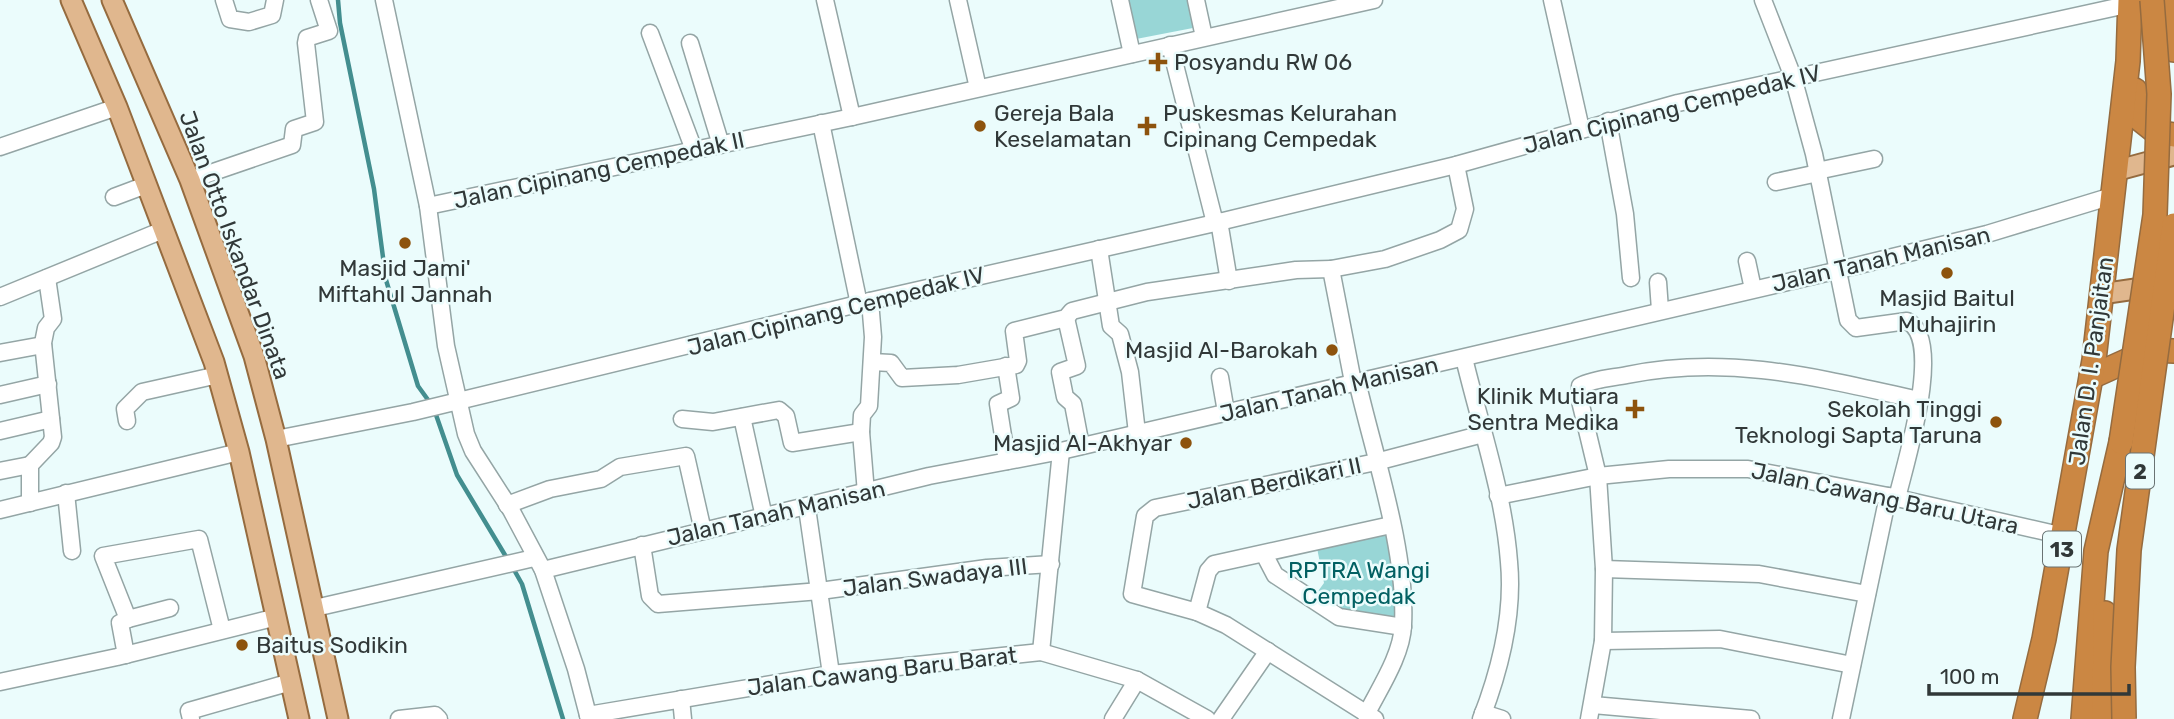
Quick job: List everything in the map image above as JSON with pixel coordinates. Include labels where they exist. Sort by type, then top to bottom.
[{"type":"highway","points":[[2167,0],[2174,50]]},
{"type":"highway","points":[[2139,1],[2174,33]]},
{"type":"highway","points":[[2139,1],[2134,107],[2137,117],[2157,132],[2174,135]]},
{"type":"highway","name":"Jalan D. I. Panjaitan","points":[[2025,719],[2064,536],[2091,377],[2128,61],[2139,1]]},
{"type":"highway","name":"2","points":[[2104,719],[2104,627],[2110,524],[2134,337],[2155,215],[2159,94],[2139,1]]},
{"type":"highway","name":"2","points":[[2124,719],[2123,667],[2129,550],[2174,225]]},
{"type":"highway","points":[[2091,377],[2151,350],[2174,351]]},
{"type":"highway","points":[[2083,719],[2096,551],[2121,442]]},
{"type":"main road","points":[[71,0],[117,107],[218,375],[239,452],[299,719]]},
{"type":"main road","name":"Jalan Otto Iskandar Dinata","points":[[112,0],[190,180],[254,356],[276,439],[338,719]]},
{"type":"main road","points":[[2115,171],[2174,155]]},
{"type":"main road","points":[[2101,294],[2174,283]]},
{"type":"street","points":[[224,0],[230,19],[249,22],[272,15],[275,0]]},
{"type":"street","points":[[190,180],[292,145],[294,129],[315,122],[306,43],[307,38],[329,32],[319,0]]},
{"type":"street","name":"Jalan Cipinang Cempedak II","points":[[384,0],[428,206],[852,117],[1374,0]]},
{"type":"street","points":[[825,0],[852,117]]},
{"type":"street","points":[[958,0],[978,88]]},
{"type":"street","points":[[1120,0],[1132,54]]},
{"type":"street","points":[[1196,0],[1204,37]]},
{"type":"street","points":[[1295,0],[1299,16]]},
{"type":"street","points":[[1552,0],[1581,129]]},
{"type":"street","points":[[1763,0],[1793,77],[1817,172],[1848,320],[1852,326],[1907,321],[1921,335],[1924,345],[1919,400],[1867,594],[1841,719]]},
{"type":"street","name":"Jalan Cipinang Cempedak IV","points":[[276,439],[412,412],[1217,222],[1455,164],[1608,121],[1793,77],[2139,1]]},
{"type":"street","points":[[650,33],[694,150]]},
{"type":"street","points":[[690,43],[721,145]]},
{"type":"street","points":[[1170,45],[1217,222],[1229,281]]},
{"type":"street","points":[[0,147],[117,107]]},
{"type":"street","points":[[1608,121],[1625,214],[1631,278]]},
{"type":"street","points":[[821,123],[865,303],[872,362],[869,406],[862,415],[861,432],[866,493]]},
{"type":"street","points":[[1776,183],[1874,159]]},
{"type":"street","points":[[872,362],[891,363],[902,378],[958,375],[1006,366],[1018,361],[1014,331],[1066,318],[1072,311],[1107,301],[1147,292],[1296,270],[1331,269],[1397,255],[1440,240],[1462,228],[1465,209],[1455,164]]},
{"type":"street","points":[[114,197],[146,185]]},
{"type":"street","name":"Jalan Tanah Manisan","points":[[315,608],[508,563],[539,564],[642,544],[1061,451],[1839,270],[1987,234],[2112,196]]},
{"type":"street","name":"Jalan Cawang Baru Barat","points":[[428,206],[446,346],[473,451],[507,505],[539,564],[576,669],[588,717],[831,674],[1041,652],[1137,680],[1207,719]]},
{"type":"street","points":[[0,297],[163,230]]},
{"type":"street","points":[[1099,249],[1111,326],[1119,332],[1130,372],[1138,433]]},
{"type":"street","points":[[1747,261],[1753,289]]},
{"type":"street","points":[[1331,269],[1355,382],[1391,526],[1403,627],[1370,717],[1268,651],[1197,612],[1210,567],[1391,526]]},
{"type":"street","points":[[0,471],[30,465],[52,440],[44,345],[46,328],[53,316],[47,278]]},
{"type":"street","points":[[1658,282],[1660,310]]},
{"type":"street","points":[[1066,318],[1077,366],[1059,372],[1065,397],[1073,404],[1081,446]]},
{"type":"street","points":[[0,353],[44,345]]},
{"type":"street","points":[[1464,358],[1498,496],[1509,562],[1509,612],[1492,687],[1482,716],[1502,719]]},
{"type":"street","points":[[1751,719],[1591,712],[1603,641],[1604,569],[1598,476],[1579,388],[1583,384],[1665,367],[1732,365],[1771,369],[1919,400]]},
{"type":"street","points":[[1006,366],[1011,398],[998,404],[1007,461]]},
{"type":"street","points":[[127,421],[125,409],[142,392],[218,375]]},
{"type":"street","points":[[1220,377],[1226,412]]},
{"type":"street","points":[[0,395],[48,384]]},
{"type":"street","points":[[682,419],[713,422],[782,411],[786,416],[790,440],[794,443],[861,432]]},
{"type":"street","points":[[742,417],[764,517]]},
{"type":"street","points":[[0,431],[51,419]]},
{"type":"street","name":"Jalan Berdikari II","points":[[1197,612],[1132,594],[1143,520],[1148,512],[1376,462],[1483,434]]},
{"type":"street","points":[[1041,652],[1061,451]]},
{"type":"street","points":[[0,510],[239,452]]},
{"type":"street","points":[[507,505],[550,489],[601,479],[620,467],[685,456],[703,531]]},
{"type":"street","points":[[30,465],[30,503]]},
{"type":"street","name":"Jalan Cawang Baru Utara","points":[[1498,496],[1598,476],[1669,469],[1748,468],[1893,497],[2064,536]]},
{"type":"street","points":[[66,493],[72,551]]},
{"type":"street","points":[[807,508],[831,674]]},
{"type":"street","points":[[128,619],[103,556],[199,539],[222,630]]},
{"type":"street","name":"Jalan Swadaya III","points":[[642,544],[650,596],[658,604],[820,591],[987,568],[1051,564]]},
{"type":"street","points":[[1264,554],[1275,575],[1339,617],[1403,627]]},
{"type":"street","points":[[1604,569],[1759,574],[1867,594]]},
{"type":"street","points":[[126,655],[120,623],[170,608]]},
{"type":"street","points":[[0,682],[126,655],[277,617]]},
{"type":"street","points":[[1603,641],[1720,639],[1852,665]]},
{"type":"street","points":[[1221,719],[1268,651]]},
{"type":"street","points":[[1113,719],[1137,680]]},
{"type":"street","points":[[191,719],[189,711],[291,682]]},
{"type":"street","points":[[681,699],[683,719]]},
{"type":"street","points":[[399,719],[435,715],[439,719]]},
{"type":"green space","points":[[1122,0],[1193,0],[1198,27],[1131,40]]},
{"type":"green space","name":"RPTRA Wangi Cempedak","points":[[1387,532],[1395,583],[1396,624],[1346,618],[1313,598],[1324,583],[1317,548]]},
{"type":"waterway","points":[[338,0],[340,23],[374,189],[386,280],[418,386],[431,404]]},
{"type":"waterway","points":[[435,412],[457,475],[508,560]]},
{"type":"waterway","points":[[513,568],[522,584],[563,719]]},
{"type":"place","name":"Posyandu RW 06","points":[[1158,62]]},
{"type":"place","name":"Gereja Bala Keselamatan","points":[[980,126]]},
{"type":"place","name":"Puskesmas Kelurahan Cipinang Cempedak","points":[[1147,126]]},
{"type":"place","name":"Masjid Jami' Miftahul Jannah","points":[[405,243]]},
{"type":"place","name":"Masjid Baitul Muhajirin","points":[[1947,273]]},
{"type":"place","name":"Masjid Al-Barokah","points":[[1332,350]]},
{"type":"place","name":"Klinik Mutiara Sentra Medika","points":[[1635,409]]},
{"type":"place","name":"Sekolah Tinggi Teknologi Sapta Taruna","points":[[1996,422]]},
{"type":"place","name":"Masjid Al-Akhyar","points":[[1186,443]]},
{"type":"place","name":"Baitus Sodikin","points":[[242,645]]}]
